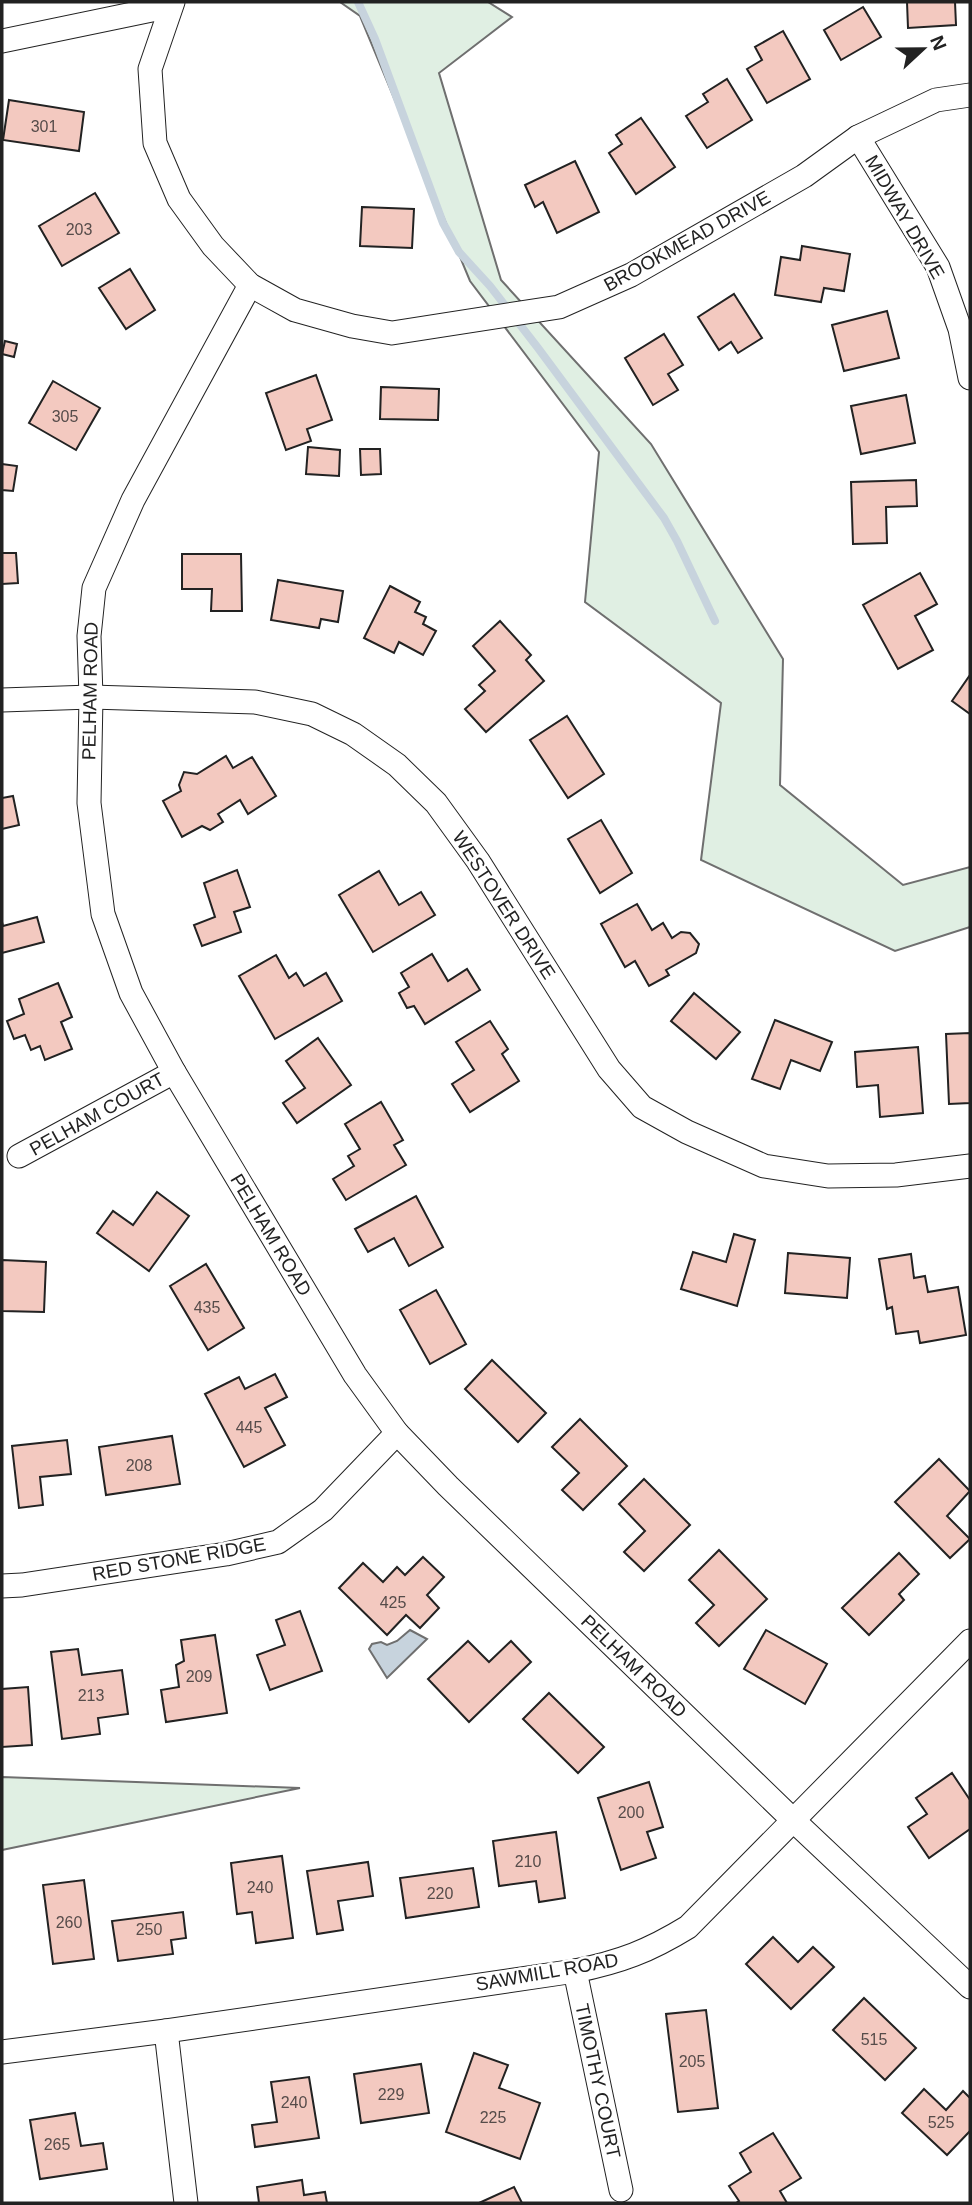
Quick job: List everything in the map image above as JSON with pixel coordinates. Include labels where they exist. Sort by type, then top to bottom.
[{"type":"street","name":"BROOKMEAD DRIVE","points":[[2,41],[172,4]]},
{"type":"street","name":"BROOKMEAD DRIVE","points":[[172,4],[150,69],[155,143],[179,199],[213,246],[250,285],[295,310],[352,326],[392,333],[559,307],[631,275],[804,176],[858,137],[936,100],[970,95]]},
{"type":"street","name":"MIDWAY DRIVE","points":[[858,137],[938,267],[960,329],[970,378]]},
{"type":"street","name":"PELHAM ROAD","points":[[250,285],[133,500],[94,588],[89,636],[89,803],[103,914],[131,993],[174,1072],[355,1375],[397,1433],[448,1486],[793,1820],[970,1987]]},
{"type":"street","name":"WESTOVER DRIVE","points":[[2,700],[91,697],[255,702],[312,714],[353,734],[397,765],[436,803],[478,861],[609,1069],[642,1107],[687,1132],[764,1166],[828,1176],[896,1175],[970,1166]]},
{"type":"street","name":"PELHAM COURT","points":[[19,1156],[174,1072]]},
{"type":"street","name":"RED STONE RIDGE","points":[[2,1586],[226,1554],[278,1542],[323,1510],[397,1433]]},
{"type":"street","name":"SAWMILL ROAD","points":[[2,2052],[166,2031],[575,1971],[612,1964],[656,1947],[688,1927],[970,1641]]},
{"type":"street","name":"TIMOTHY COURT","points":[[575,1971],[621,2190]]},
{"type":"street","points":[[166,2031],[186,2203]]},
{"type":"green space","points":[[340,2],[488,2],[512,17],[439,73],[501,280],[651,444],[783,659],[780,785],[903,885],[970,867],[970,927],[895,951],[701,860],[721,703],[585,602],[599,452],[470,281],[360,16]]},
{"type":"green space","points":[[2,1777],[300,1788],[2,1850]]},
{"type":"shaded area","points":[[410,1630],[427,1639],[387,1678],[369,1649],[372,1644],[381,1642],[387,1645],[397,1641]]},
{"type":"building","points":[[907,2],[955,2],[956,25],[908,28]]},
{"type":"building","points":[[863,7],[881,37],[841,60],[824,30]]},
{"type":"building","points":[[783,31],[810,79],[767,103],[747,69],[762,60],[755,47]]},
{"type":"building","points":[[727,79],[752,120],[707,148],[686,116],[708,102],[703,94]]},
{"type":"building","points":[[9,100],[84,112],[79,151],[3,140]]},
{"type":"building","points":[[641,118],[675,167],[636,194],[609,153],[622,144],[616,135]]},
{"type":"building","points":[[575,161],[599,212],[557,233],[543,202],[535,207],[525,185]]},
{"type":"building","points":[[95,193],[119,233],[62,266],[39,226]]},
{"type":"building","points":[[362,207],[414,209],[412,248],[360,246]]},
{"type":"building","points":[[802,246],[850,254],[844,291],[824,288],[821,302],[775,295],[781,257],[800,260]]},
{"type":"building","points":[[130,269],[155,310],[126,329],[99,288]]},
{"type":"building","points":[[734,294],[762,338],[738,353],[731,342],[719,350],[698,317]]},
{"type":"building","points":[[887,311],[899,358],[844,371],[832,325]]},
{"type":"building","points":[[664,334],[683,365],[668,374],[678,390],[653,405],[625,358]]},
{"type":"building","points":[[5,341],[17,344],[14,357],[2,354]]},
{"type":"building","points":[[316,375],[332,420],[307,429],[311,441],[286,450],[266,393]]},
{"type":"building","points":[[53,381],[100,408],[76,450],[29,423]]},
{"type":"building","points":[[381,387],[439,389],[438,420],[380,419]]},
{"type":"building","points":[[906,395],[915,443],[861,454],[851,406]]},
{"type":"building","points":[[308,447],[340,450],[339,476],[306,474]]},
{"type":"building","points":[[360,449],[380,449],[381,474],[361,475]]},
{"type":"building","points":[[2,464],[17,466],[13,491],[2,490]]},
{"type":"building","points":[[916,480],[917,506],[886,507],[887,543],[853,544],[851,482]]},
{"type":"building","points":[[2,553],[16,553],[18,583],[2,584]]},
{"type":"building","points":[[182,554],[241,554],[242,611],[211,611],[212,589],[182,589]]},
{"type":"building","points":[[920,573],[937,604],[915,616],[933,650],[898,669],[863,605]]},
{"type":"building","points":[[278,580],[343,591],[338,622],[321,619],[319,628],[271,620]]},
{"type":"building","points":[[390,586],[420,602],[415,612],[426,617],[423,624],[436,631],[423,655],[399,642],[394,653],[364,638]]},
{"type":"building","points":[[500,621],[531,655],[526,660],[544,681],[486,732],[465,709],[485,691],[479,685],[495,671],[473,646]]},
{"type":"building","points":[[970,675],[970,714],[952,701]]},
{"type":"building","points":[[567,716],[604,774],[568,798],[530,740]]},
{"type":"building","points":[[226,756],[233,768],[252,757],[276,796],[248,814],[240,800],[218,814],[223,822],[210,830],[202,826],[182,837],[163,801],[181,791],[179,785],[184,772],[197,774]]},
{"type":"building","points":[[13,796],[19,825],[2,829],[2,798]]},
{"type":"building","points":[[601,820],[632,873],[600,893],[568,839]]},
{"type":"building","points":[[237,870],[250,907],[234,912],[241,932],[202,946],[194,925],[215,917],[204,883]]},
{"type":"building","points":[[379,871],[399,905],[421,892],[435,915],[373,952],[339,895]]},
{"type":"building","points":[[637,904],[652,930],[663,923],[672,938],[681,932],[690,933],[699,944],[696,953],[666,970],[669,975],[649,986],[635,961],[625,967],[601,924]]},
{"type":"building","points":[[37,917],[44,942],[2,953],[2,922],[3,926]]},
{"type":"building","points":[[432,954],[448,981],[467,969],[480,990],[425,1024],[414,1006],[407,1008],[399,993],[409,987],[401,973]]},
{"type":"building","points":[[276,955],[289,978],[296,973],[304,986],[326,973],[342,1001],[275,1039],[239,976]]},
{"type":"building","points":[[58,983],[72,1017],[61,1022],[72,1049],[45,1060],[40,1046],[31,1050],[25,1035],[14,1039],[7,1021],[24,1014],[19,999]]},
{"type":"building","points":[[694,993],[740,1032],[716,1059],[671,1021]]},
{"type":"building","points":[[775,1020],[832,1042],[820,1071],[791,1060],[780,1089],[752,1079]]},
{"type":"building","points":[[490,1021],[508,1049],[502,1054],[519,1081],[470,1112],[452,1084],[474,1070],[456,1042]]},
{"type":"building","points":[[970,1033],[970,1103],[949,1104],[946,1034]]},
{"type":"building","points":[[318,1038],[351,1085],[297,1123],[283,1103],[305,1088],[286,1061]]},
{"type":"building","points":[[918,1047],[923,1113],[880,1117],[878,1085],[857,1087],[855,1052]]},
{"type":"building","points":[[381,1102],[403,1140],[394,1145],[406,1165],[346,1200],[333,1179],[354,1166],[348,1156],[360,1149],[345,1124]]},
{"type":"building","points":[[157,1192],[189,1216],[149,1271],[97,1233],[113,1211],[133,1225]]},
{"type":"building","points":[[416,1196],[443,1247],[409,1266],[394,1238],[368,1252],[355,1229]]},
{"type":"building","points":[[734,1234],[755,1240],[737,1306],[681,1289],[693,1252],[726,1262]]},
{"type":"building","points":[[788,1253],[850,1258],[847,1298],[785,1293]]},
{"type":"building","points":[[911,1254],[914,1278],[925,1276],[928,1292],[958,1287],[966,1335],[920,1343],[918,1331],[896,1334],[892,1307],[887,1309],[879,1259]]},
{"type":"building","points":[[2,1260],[46,1262],[44,1312],[2,1311]]},
{"type":"building","points":[[206,1264],[244,1328],[208,1350],[170,1286]]},
{"type":"building","points":[[436,1290],[466,1344],[430,1364],[400,1310]]},
{"type":"building","points":[[492,1360],[546,1413],[518,1442],[465,1389]]},
{"type":"building","points":[[275,1374],[287,1397],[265,1408],[285,1445],[244,1467],[205,1394],[239,1377],[245,1389]]},
{"type":"building","points":[[580,1419],[627,1466],[583,1510],[562,1490],[579,1473],[552,1447]]},
{"type":"building","points":[[172,1436],[180,1484],[106,1495],[99,1447]]},
{"type":"building","points":[[67,1440],[71,1474],[40,1477],[43,1505],[19,1508],[12,1446]]},
{"type":"building","points":[[939,1459],[970,1491],[947,1516],[970,1539],[950,1558],[895,1502]]},
{"type":"building","points":[[644,1479],[690,1525],[644,1571],[624,1552],[645,1531],[619,1504]]},
{"type":"building","points":[[719,1550],[767,1599],[719,1646],[696,1623],[714,1605],[689,1580]]},
{"type":"building","points":[[899,1553],[919,1574],[899,1594],[904,1600],[869,1635],[842,1608]]},
{"type":"building","points":[[423,1557],[444,1577],[427,1595],[439,1608],[420,1628],[406,1615],[387,1635],[339,1588],[363,1563],[383,1582],[397,1567],[405,1575]]},
{"type":"building","points":[[300,1611],[322,1671],[270,1690],[257,1655],[285,1645],[276,1620]]},
{"type":"building","points":[[766,1630],[827,1664],[805,1704],[744,1669]]},
{"type":"building","points":[[215,1635],[227,1713],[166,1722],[161,1690],[179,1687],[176,1665],[184,1661],[181,1640]]},
{"type":"building","points":[[468,1641],[489,1662],[511,1641],[531,1662],[469,1722],[428,1679]]},
{"type":"building","points":[[78,1649],[82,1675],[122,1670],[128,1714],[98,1718],[100,1734],[62,1739],[51,1652]]},
{"type":"building","points":[[28,1687],[32,1745],[2,1747],[2,1689]]},
{"type":"building","points":[[549,1693],[604,1747],[578,1773],[523,1719]]},
{"type":"building","points":[[952,1773],[970,1800],[970,1829],[929,1858],[908,1827],[927,1814],[916,1798]]},
{"type":"building","points":[[649,1782],[663,1827],[647,1832],[656,1858],[621,1870],[598,1798]]},
{"type":"building","points":[[556,1832],[565,1898],[539,1902],[536,1881],[499,1886],[493,1841]]},
{"type":"building","points":[[282,1856],[293,1938],[256,1943],[252,1912],[237,1914],[231,1863]]},
{"type":"building","points":[[368,1862],[373,1896],[338,1901],[343,1930],[317,1934],[307,1871]]},
{"type":"building","points":[[473,1868],[479,1907],[406,1918],[400,1878]]},
{"type":"building","points":[[84,1880],[94,1959],[53,1964],[43,1885]]},
{"type":"building","points":[[183,1912],[186,1938],[171,1940],[173,1954],[118,1961],[112,1921]]},
{"type":"building","points":[[773,1937],[798,1962],[813,1947],[834,1967],[791,2009],[746,1964]]},
{"type":"building","points":[[864,1998],[916,2048],[885,2080],[833,2030]]},
{"type":"building","points":[[706,2010],[718,2108],[678,2112],[666,2014]]},
{"type":"building","points":[[474,2053],[508,2065],[499,2088],[540,2103],[520,2159],[446,2132]]},
{"type":"building","points":[[421,2064],[429,2113],[361,2123],[354,2074]]},
{"type":"building","points":[[309,2077],[319,2138],[255,2147],[252,2125],[277,2122],[271,2082]]},
{"type":"building","points":[[924,2089],[946,2110],[963,2091],[970,2098],[970,2131],[947,2155],[902,2113]]},
{"type":"building","points":[[75,2113],[81,2146],[103,2143],[107,2169],[40,2179],[30,2120]]},
{"type":"building","points":[[773,2133],[801,2178],[780,2191],[787,2203],[736,2203],[739,2201],[729,2186],[751,2172],[740,2153]]},
{"type":"building","points":[[302,2180],[304,2195],[325,2192],[327,2203],[259,2203],[257,2187]]},
{"type":"building","points":[[514,2187],[522,2203],[479,2203]]},
{"type":"waterway","points":[[358,2],[375,39],[443,223],[459,252],[490,286],[538,348],[664,518],[715,621]]}]
